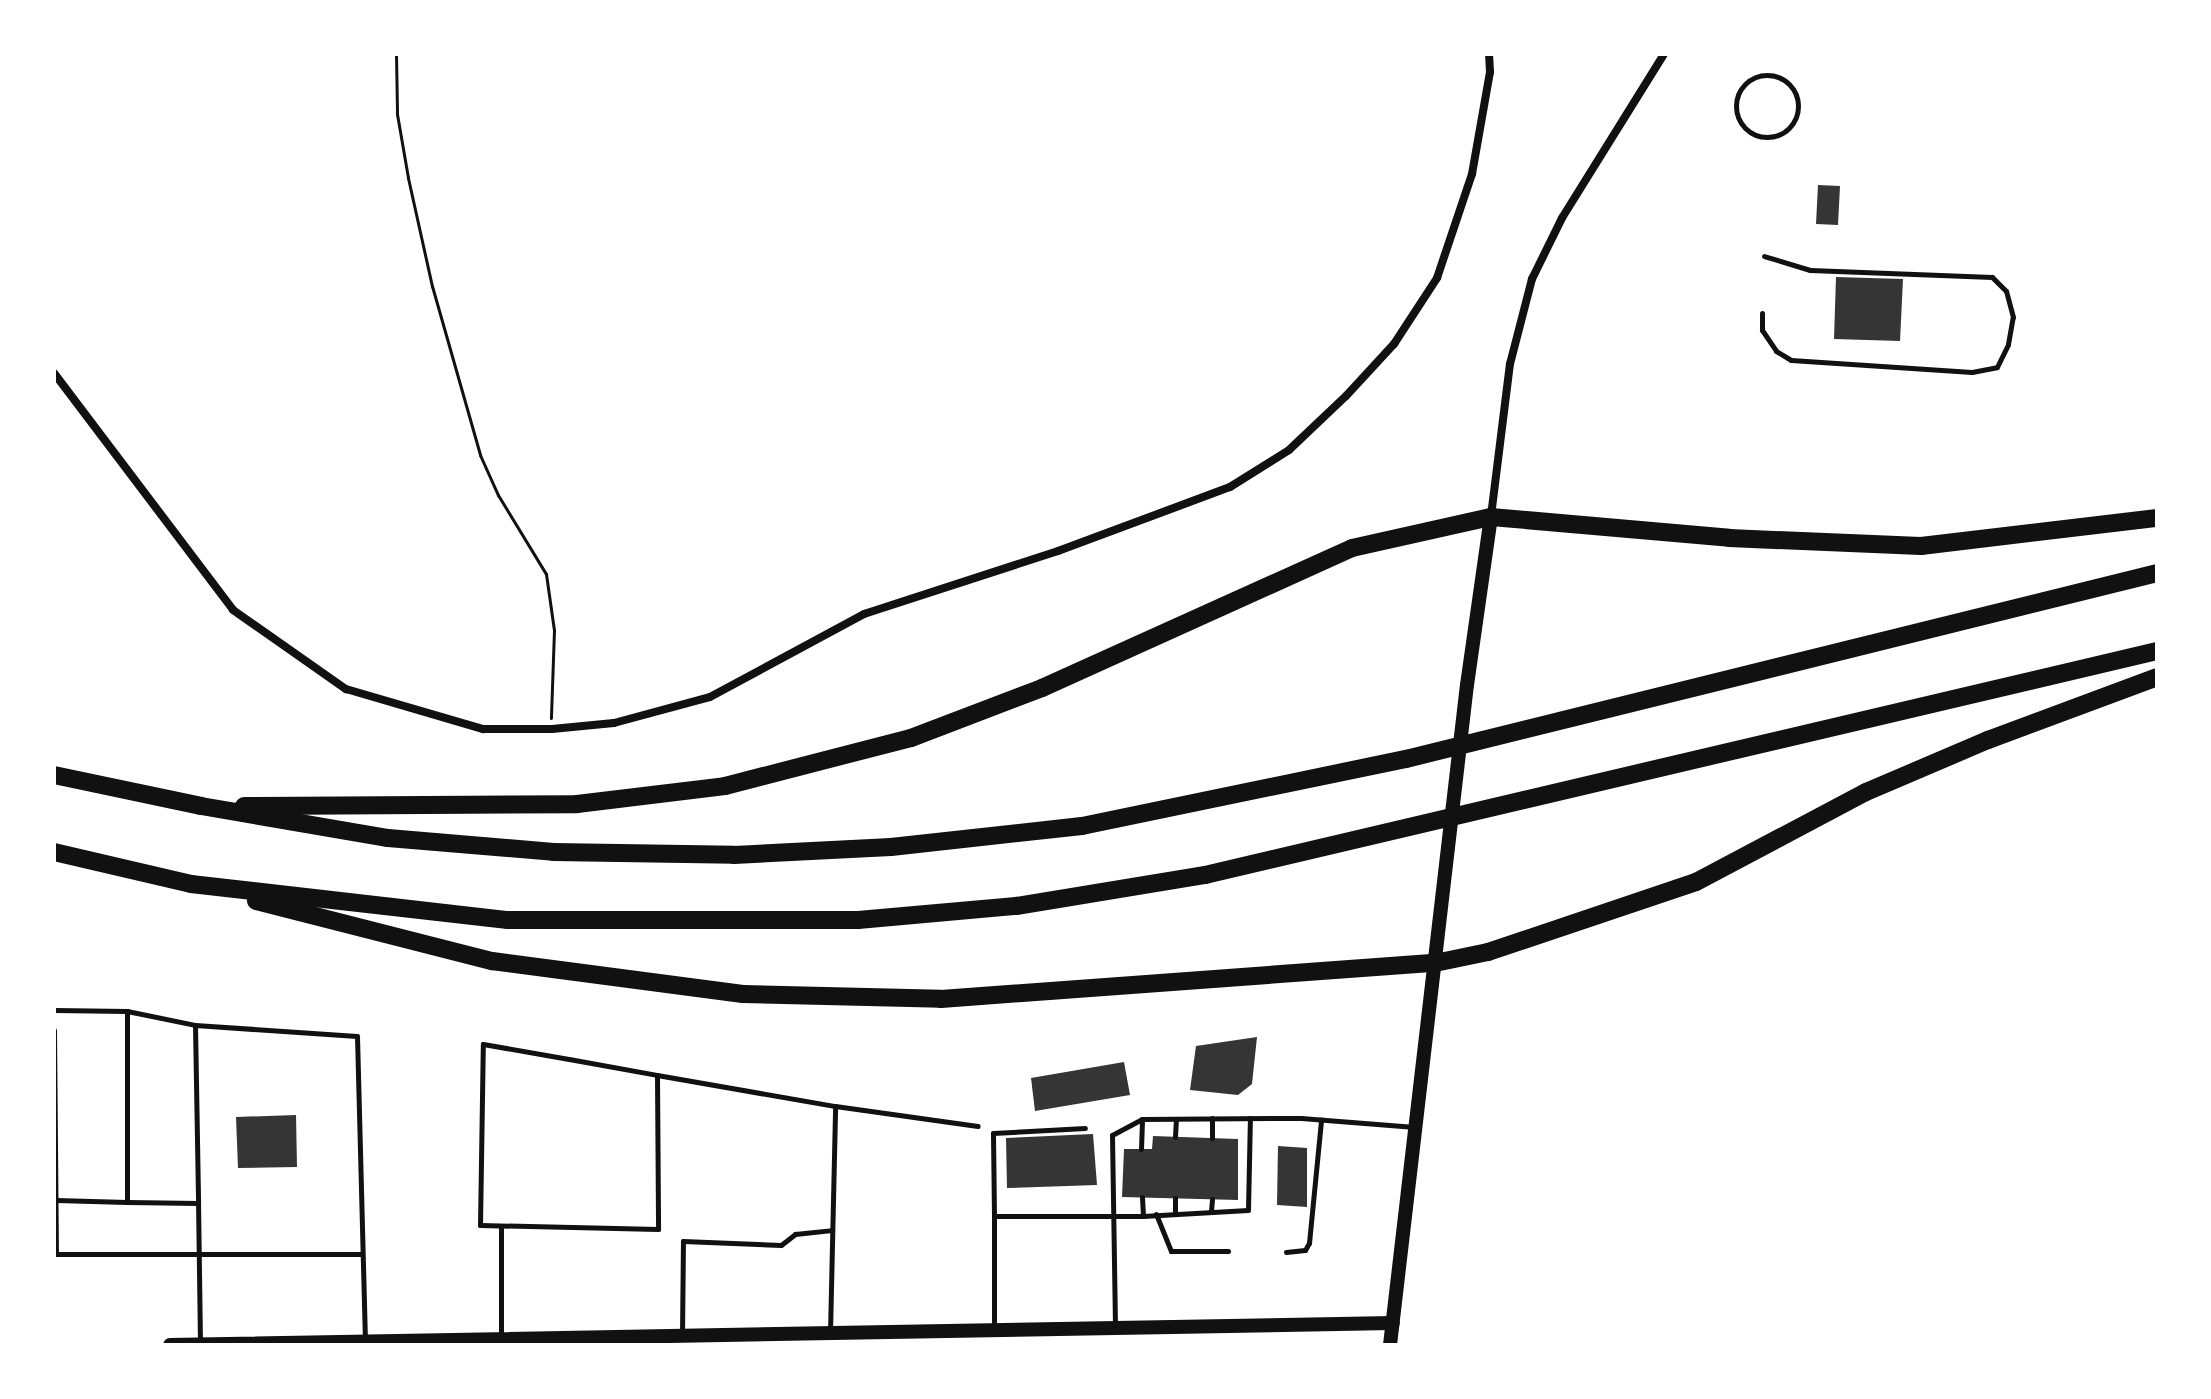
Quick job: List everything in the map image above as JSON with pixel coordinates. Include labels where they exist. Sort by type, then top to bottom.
[{"type":"highway","points":[[201,806],[577,804],[725,786],[911,738],[1042,688],[1352,548],[1491,517],[1729,538],[1921,546],[2157,518]]},
{"type":"highway","points":[[54,775],[201,806],[388,838],[553,852],[734,855],[891,847],[1082,826],[1406,759],[2157,573]]},
{"type":"highway","points":[[191,884],[508,920],[858,920],[1016,906],[1205,875],[2157,651]]},
{"type":"highway","points":[[54,852],[492,961],[743,994],[941,999],[1435,963],[1488,952],[1696,882],[1866,792],[1988,740],[2157,677]]},
{"type":"main road","points":[[1390,1345],[1467,685],[1491,517]]},
{"type":"main road","points":[[170,1345],[1393,1323]]},
{"type":"street","points":[[54,373],[233,610],[346,689],[483,729],[552,729],[614,723],[710,697],[864,614],[1156,516],[1230,487],[1289,450],[1346,396],[1394,344],[1437,278],[1472,174],[1490,72],[1489,54]]},
{"type":"street","points":[[1491,517],[1510,364],[1532,279],[1562,218],[1664,54]]},
{"type":"lane","points":[[1772,74],[1794,88],[1799,101],[1798,116],[1780,133],[1754,135],[1740,123],[1736,105],[1743,88],[1753,77],[1772,74]]},
{"type":"lane","points":[[1762,313],[1762,330],[1776,351],[1791,360],[1972,372],[1997,367],[2008,344],[2013,317],[2006,291],[1992,277],[1810,270],[1764,256]]},
{"type":"lane","points":[[54,1010],[127,1011],[195,1025],[357,1036],[365,1342]]},
{"type":"lane","points":[[127,1011],[127,1202]]},
{"type":"lane","points":[[195,1025],[200,1344]]},
{"type":"lane","points":[[54,1030],[55,1254],[362,1254]]},
{"type":"lane","points":[[657,1075],[658,1229],[480,1225],[483,1044],[835,1106],[978,1126]]},
{"type":"lane","points":[[830,1335],[835,1106]]},
{"type":"lane","points":[[1212,1118],[1212,1138]]},
{"type":"lane","points":[[994,1216],[1143,1216],[1248,1210],[1250,1118]]},
{"type":"lane","points":[[1115,1330],[1112,1135],[1142,1119],[1321,1120],[1416,1127]]},
{"type":"lane","points":[[1141,1149],[1142,1119]]},
{"type":"lane","points":[[1175,1137],[1176,1119]]},
{"type":"lane","points":[[1286,1252],[1305,1250],[1309,1243],[1321,1120]]},
{"type":"lane","points":[[994,1332],[993,1133],[1085,1128]]},
{"type":"lane","points":[[1142,1197],[1143,1216]]},
{"type":"lane","points":[[1175,1198],[1175,1212]]},
{"type":"lane","points":[[1211,1211],[1212,1199]]},
{"type":"lane","points":[[55,1200],[198,1203]]},
{"type":"lane","points":[[1156,1214],[1171,1251],[1228,1251]]},
{"type":"lane","points":[[501,1226],[501,1340]]},
{"type":"lane","points":[[682,1337],[683,1241],[781,1245],[795,1234],[832,1230]]},
{"type":"path","points":[[396,54],[397,114],[408,178],[432,286],[480,455],[498,495],[546,574],[554,630],[549,691],[552,729]]},
{"type":"building","points":[[1818,185],[1840,186],[1838,225],[1816,224]]},
{"type":"building","points":[[1836,277],[1903,279],[1900,341],[1834,339]]},
{"type":"building","points":[[1257,1037],[1252,1084],[1238,1095],[1190,1090],[1196,1046]]},
{"type":"building","points":[[1124,1062],[1130,1095],[1035,1111],[1031,1078]]},
{"type":"building","points":[[296,1115],[297,1167],[238,1168],[236,1117]]},
{"type":"building","points":[[1093,1134],[1097,1185],[1007,1188],[1006,1138]]},
{"type":"building","points":[[1153,1136],[1238,1139],[1238,1200],[1122,1197],[1124,1149],[1152,1149]]},
{"type":"building","points":[[1278,1146],[1307,1148],[1307,1207],[1277,1205]]}]
